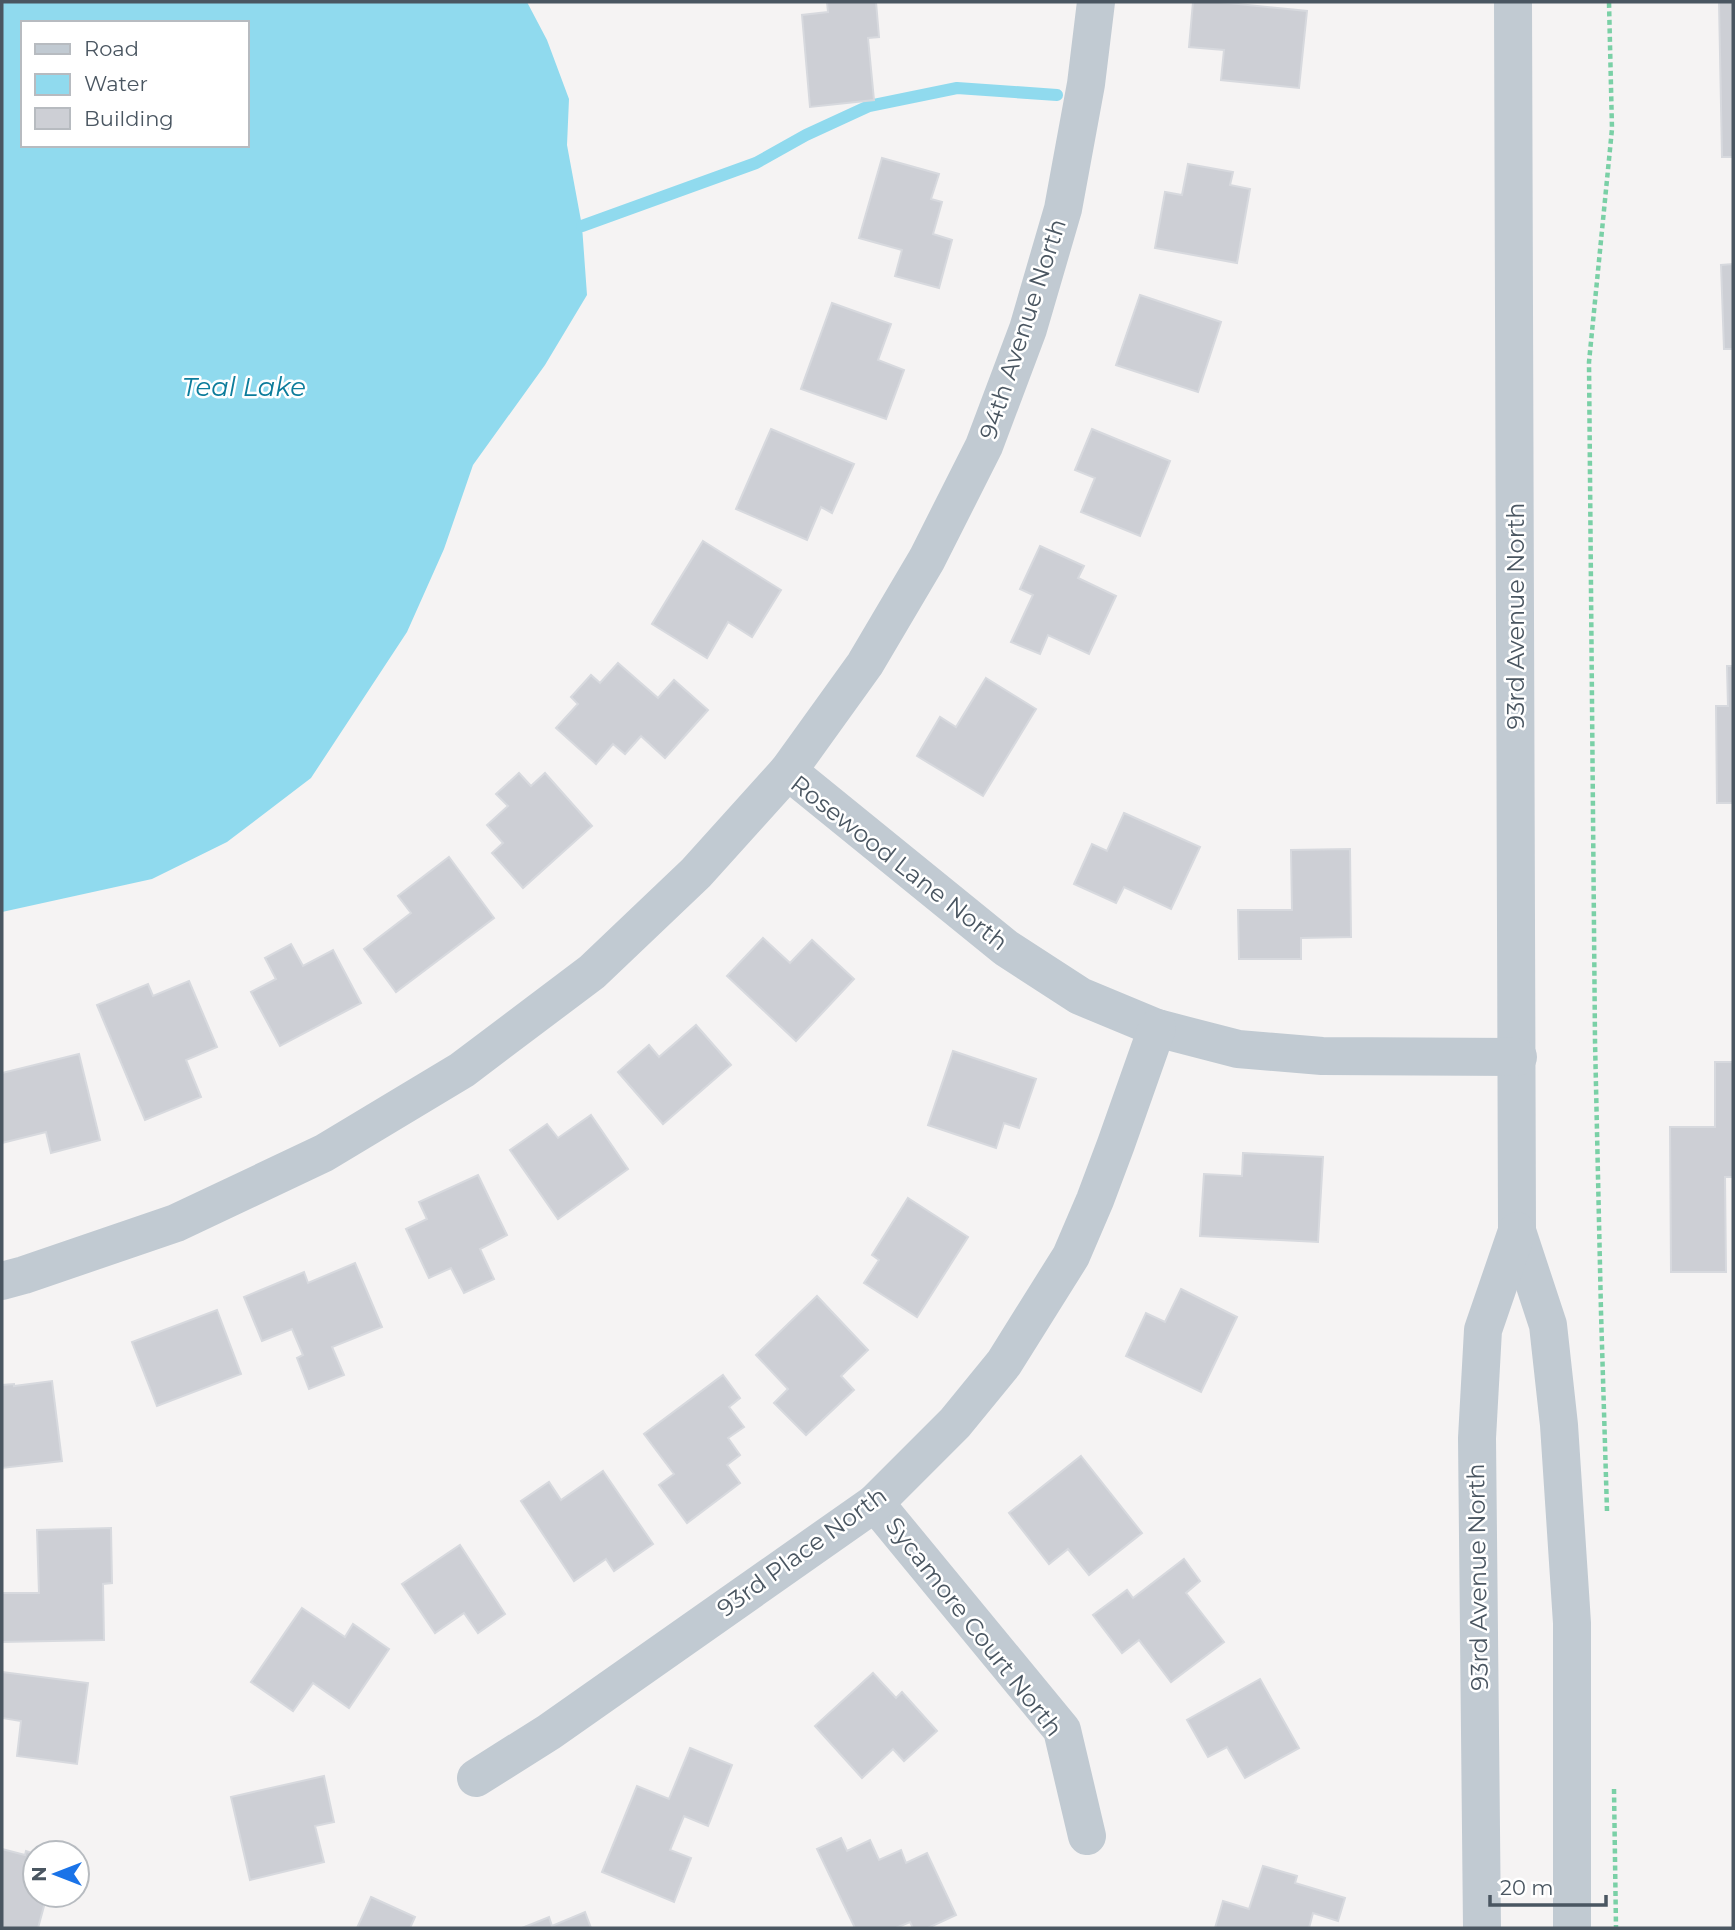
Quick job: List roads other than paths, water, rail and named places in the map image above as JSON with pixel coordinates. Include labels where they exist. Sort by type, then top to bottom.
[{"type":"street","name":"94th Avenue North","points":[[788,771],[865,664],[927,559],[984,446],[1028,329],[1063,209],[1086,84],[1096,2]]},
{"type":"street","name":"93rd Avenue North","points":[[1513,2],[1517,1231],[1548,1325],[1559,1425],[1572,1623],[1572,1928]]},
{"type":"street","name":"Rosewood Lane North","points":[[2,1281],[176,1223],[324,1153],[462,1070],[592,972],[696,873],[788,771],[1006,948],[1080,996],[1157,1028],[1238,1049],[1322,1056],[1518,1057]]},
{"type":"street","name":"93rd Place North","points":[[476,1778],[549,1732],[875,1503],[955,1423],[1004,1363],[1071,1256],[1112,1155],[1157,1028]]},
{"type":"street","name":"93rd Avenue North","points":[[1482,1928],[1477,1438],[1483,1330],[1517,1231]]},
{"type":"street","name":"Sycamore Court North","points":[[875,1503],[1062,1730],[1087,1836]]},
{"type":"water","name":"Teal Lake","points":[[2,2],[527,2],[547,40],[569,99],[567,145],[582,226],[587,295],[545,365],[473,465],[444,549],[407,632],[311,778],[227,842],[152,879],[2,912]]},
{"type":"waterway","points":[[582,226],[756,163],[806,135],[869,106],[957,88],[1057,95]]}]
